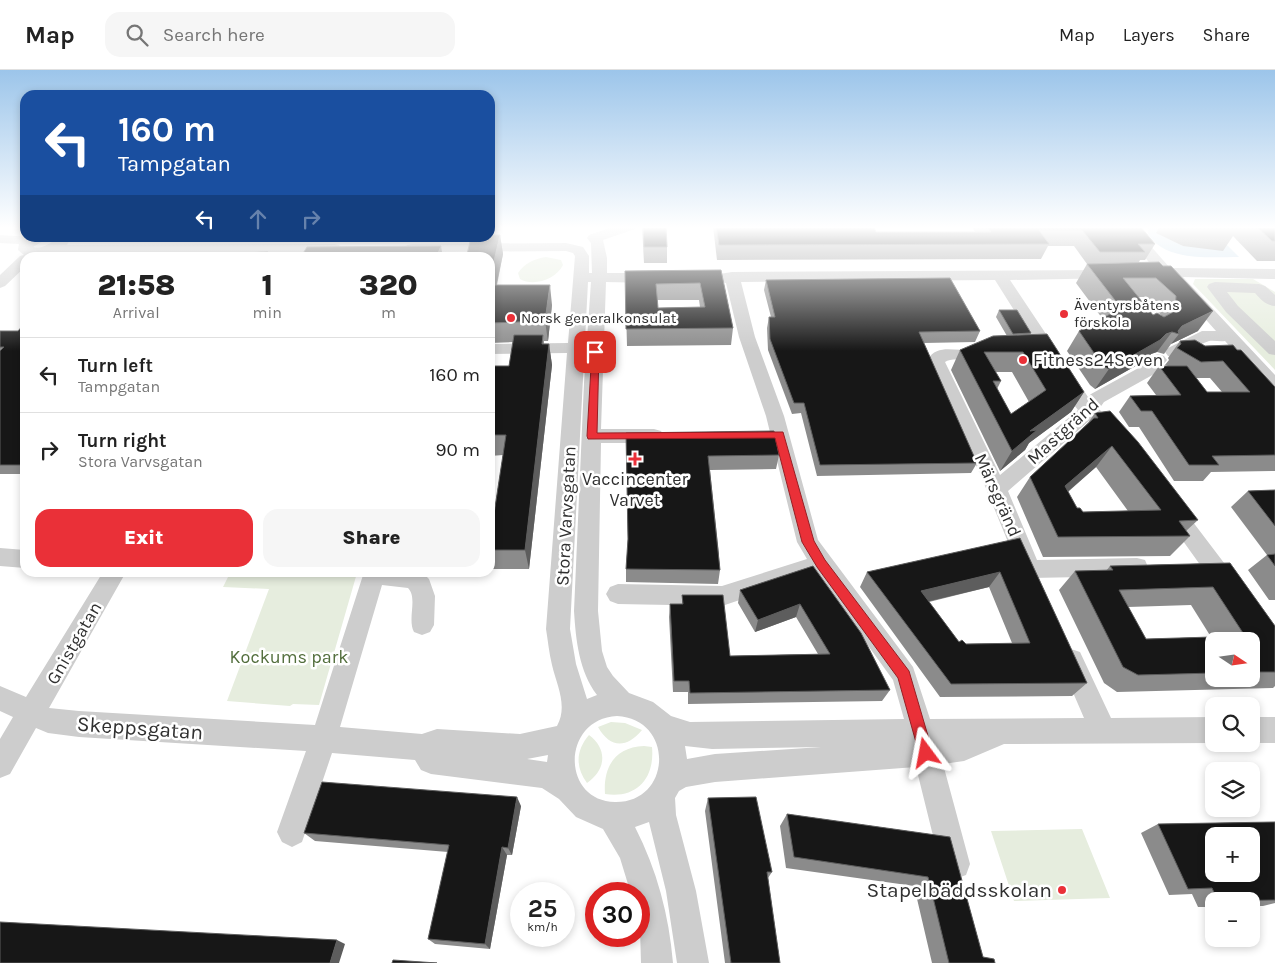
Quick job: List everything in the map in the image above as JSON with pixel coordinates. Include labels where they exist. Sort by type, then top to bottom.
[{"type":"street","points":[[0,283],[14,268]]},
{"type":"street","name":"Stora Varvsgatan","points":[[592,268],[599,276]]},
{"type":"street","name":"Stora Varvsgatan","points":[[599,268],[586,611],[589,649],[602,683],[609,693],[623,704]]},
{"type":"street","points":[[1162,268],[1182,284],[1275,386]]},
{"type":"street","points":[[1189,272],[1193,269],[1275,268]]},
{"type":"street","points":[[1132,272],[1000,276],[732,278],[706,275],[1132,272],[1275,274]]},
{"type":"street","points":[[1166,272],[1173,284],[1275,397]]},
{"type":"street","name":"Stora Varvsgatan","points":[[570,730],[589,711],[606,705],[623,704],[646,711],[663,727],[670,739],[673,767],[665,787],[652,804],[640,811],[626,816],[598,814],[586,808],[568,789],[560,764],[561,750],[570,730],[575,702],[564,664],[558,629],[576,354],[599,276]]},
{"type":"street","points":[[599,276],[623,278],[669,276]]},
{"type":"street","points":[[1000,276],[1035,347],[1077,398],[1130,453]]},
{"type":"street","points":[[732,278],[770,435],[808,542],[821,564],[904,675],[924,742],[962,887]]},
{"type":"street","points":[[1275,301],[1272,301],[1259,289],[1215,287],[1232,309],[1275,350]]},
{"type":"street","points":[[1174,352],[1208,335],[1222,338]]},
{"type":"street","name":"Märsgränd","points":[[1000,348],[982,349],[971,354],[955,352],[943,355],[936,360],[997,489],[1034,578],[1156,567]]},
{"type":"street","points":[[495,349],[576,354]]},
{"type":"street","points":[[495,361],[576,354]]},
{"type":"street","name":"Mastgränd","points":[[997,489],[1089,411],[1097,398],[1150,369],[1158,360]]},
{"type":"street","points":[[592,436],[674,436]]},
{"type":"street","points":[[1158,490],[1242,605]]},
{"type":"street","points":[[0,557],[20,559]]},
{"type":"street","points":[[618,594],[722,596],[821,564]]},
{"type":"street","points":[[1186,567],[1215,566]]},
{"type":"street","name":"Gnistgatan","points":[[0,764],[112,577]]},
{"type":"street","points":[[292,832],[324,739],[373,577]]},
{"type":"street","points":[[399,577],[414,579],[419,583],[423,593],[422,625]]},
{"type":"street","points":[[1062,640],[1104,732]]},
{"type":"street","name":"Skeppsgatan","points":[[0,698],[48,720],[79,724],[422,747],[437,742],[520,747],[570,730]]},
{"type":"street","points":[[663,727],[690,735],[924,742],[964,748],[1005,732],[1205,730]]},
{"type":"street","points":[[1260,730],[1275,730]]},
{"type":"street","points":[[665,787],[682,774],[715,768],[924,742]]},
{"type":"street","points":[[422,747],[431,760],[546,775],[568,789]]},
{"type":"street","name":"Stora Varvsgatan","points":[[665,787],[662,815],[681,891],[693,963]]},
{"type":"street","points":[[612,816],[625,835],[638,862],[652,926],[657,963]]},
{"type":"green space","points":[[523,268],[561,268],[550,278],[538,282],[520,279],[518,273]]},
{"type":"green space","points":[[1195,279],[1253,279],[1275,292],[1275,370],[1193,284]]},
{"type":"green space","name":"Kockums park","points":[[228,577],[356,577],[319,705],[293,704],[290,706],[227,701],[269,589],[223,587]]},
{"type":"green space","points":[[611,722],[625,723],[642,730],[630,740],[618,744],[608,739],[598,727]]},
{"type":"green space","points":[[589,735],[599,747],[602,759],[598,772],[587,783],[580,771],[579,753]]},
{"type":"green space","points":[[644,746],[652,747],[652,758],[647,777],[642,784],[635,790],[626,793],[616,795],[605,794],[606,775],[613,760],[625,750]]},
{"type":"green space","points":[[1082,829],[1110,898],[1014,901],[991,831]]},
{"type":"building","points":[[1090,268],[1173,268],[1213,311],[1182,326],[1178,331],[1179,334],[1172,332],[1166,334],[1160,340],[1109,369],[1103,366],[1079,331],[1121,308]],"holes":[[[1123,278],[1156,278],[1176,296],[1175,311],[1164,317],[1157,313],[1153,315]]]},
{"type":"building","points":[[721,270],[733,328],[626,329],[625,271]],"holes":[[[700,283],[705,307],[658,308],[656,284]]]},
{"type":"building","points":[[950,278],[980,331],[919,332],[977,463],[820,465],[804,403],[794,403],[770,339],[769,317],[775,317],[766,280]]},
{"type":"building","points":[[495,285],[550,285],[545,321],[495,323]]},
{"type":"building","points":[[999,310],[1017,310],[1031,333],[1013,334]]},
{"type":"building","points":[[20,329],[20,465],[0,465],[0,351],[4,347],[0,347],[0,331],[18,331]]},
{"type":"building","points":[[1047,334],[1084,392],[1030,431],[1037,430],[1012,451],[960,350],[993,336]],"holes":[[[984,352],[1023,352],[1046,390],[1011,414],[993,381],[1001,381]]]},
{"type":"building","points":[[514,335],[543,335],[542,344],[549,344],[525,550],[495,550],[495,507],[506,435],[495,435],[495,366],[509,366]]},
{"type":"building","points":[[1195,340],[1205,346],[1233,345],[1237,350],[1241,350],[1275,387],[1275,455],[1212,456],[1219,465],[1189,465],[1152,411],[1141,411],[1130,396],[1181,395],[1159,366],[1187,366],[1207,392],[1250,392],[1223,361],[1201,362],[1177,348],[1181,344],[1180,341]]},
{"type":"building","points":[[1110,411],[1138,442],[1198,520],[1179,521],[1190,536],[1058,537],[1030,477],[1094,418],[1098,418],[1095,413]],"holes":[[[1112,446],[1161,510],[1083,512],[1080,508],[1077,508],[1065,486]]]},
{"type":"building","points":[[774,431],[779,455],[708,456],[720,570],[626,569],[628,539],[626,433]]},
{"type":"building","points":[[1275,490],[1275,526],[1248,491]]},
{"type":"building","points":[[1020,538],[1087,683],[951,684],[867,572]],"holes":[[[1000,572],[1030,643],[966,644],[962,640],[959,642],[921,591]]]},
{"type":"building","points":[[1275,554],[1275,566],[1267,555]]},
{"type":"building","points":[[1230,563],[1275,626],[1275,672],[1260,672],[1260,632],[1242,632],[1213,587],[1119,590],[1146,639],[1205,637],[1205,673],[1138,675],[1123,667],[1075,571],[1113,570],[1110,566]]},
{"type":"building","points":[[813,566],[861,633],[890,690],[690,693],[689,681],[674,681],[670,604],[683,604],[682,595],[723,595],[730,656],[830,654],[800,604],[758,620],[740,590]]},
{"type":"building","points":[[322,782],[517,797],[508,848],[502,847],[485,944],[428,939],[449,845],[304,833]]},
{"type":"building","points":[[756,797],[772,872],[767,872],[780,963],[731,963],[708,798]]},
{"type":"building","points":[[787,814],[950,837],[983,957],[994,959],[995,963],[949,963],[928,877],[794,857]]},
{"type":"building","points":[[1275,822],[1275,900],[1260,900],[1260,892],[1214,892],[1212,888],[1188,889],[1158,824]]},
{"type":"building","points":[[0,922],[337,940],[330,963],[0,963]]},
{"type":"building","points":[[393,960],[437,963],[392,963]]},
{"type":"place","name":"Äventyrsbåtens förskola","points":[[1064,314]]},
{"type":"place","name":"Norsk generalkonsulat","points":[[511,318]]},
{"type":"place","name":"Fitness24Seven","points":[[1023,360]]},
{"type":"place","name":"Vaccincenter Varvet","points":[[635,459]]},
{"type":"place","name":"Stapelbäddsskolan","points":[[1062,890]]},
{"type":"route","points":[[595,352],[592,436],[779,435],[808,542],[821,564],[904,675],[926,753]]}]
